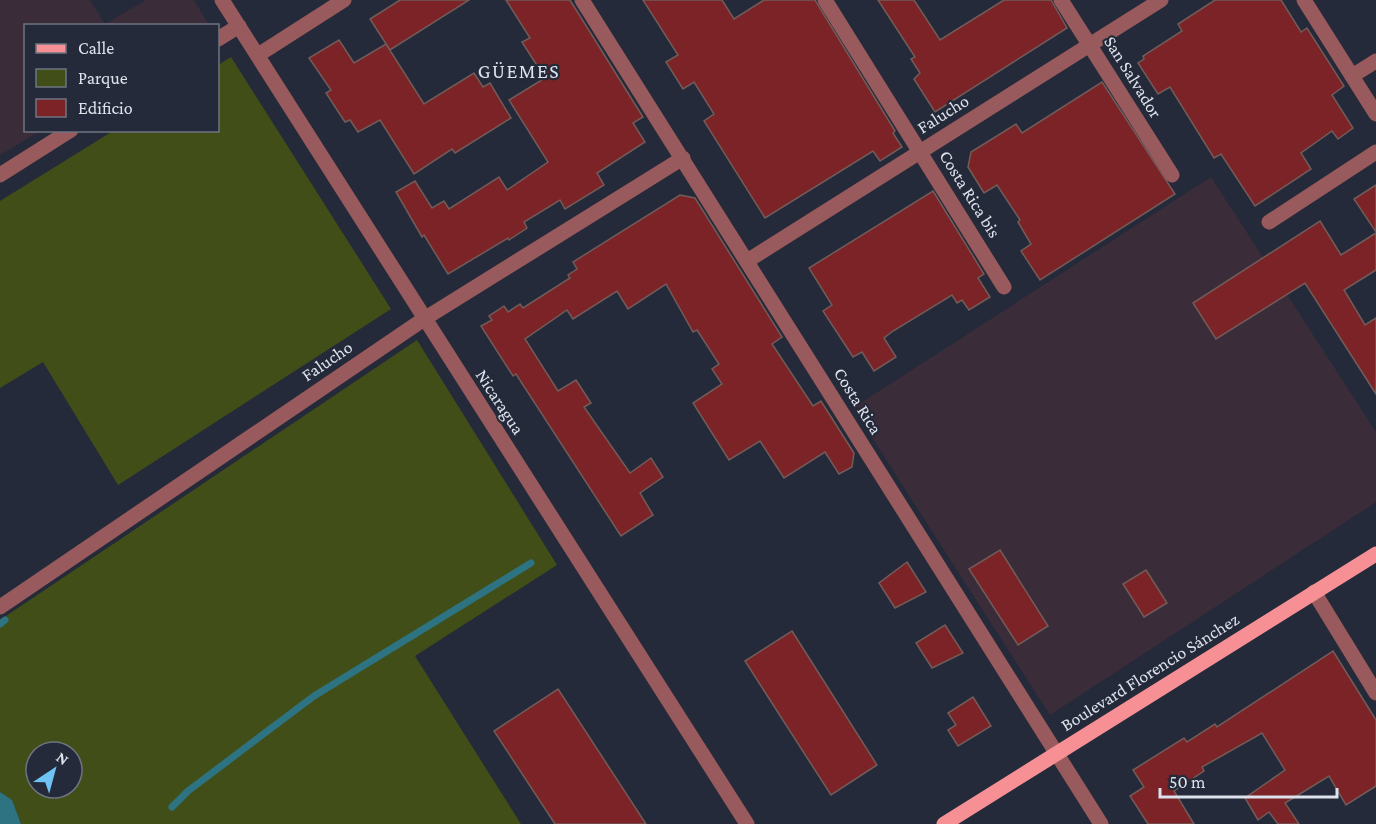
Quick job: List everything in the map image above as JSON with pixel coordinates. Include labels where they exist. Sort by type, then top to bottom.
[{"type":"main road","name":"Boulevard Florencio Sánchez","points":[[944,824],[1376,554]]},
{"type":"street","name":"Nicaragua","points":[[222,0],[747,824]]},
{"type":"street","points":[[258,55],[344,0]]},
{"type":"street","name":"Costa Rica","points":[[582,0],[1101,824]]},
{"type":"street","name":"Costa Rica bis","points":[[825,0],[1005,287]]},
{"type":"street","name":"San Salvador","points":[[1061,0],[1172,175]]},
{"type":"street","name":"Falucho","points":[[747,261],[1161,0]]},
{"type":"street","points":[[1304,0],[1376,114]]},
{"type":"street","points":[[219,38],[239,26]]},
{"type":"street","points":[[1352,76],[1376,61]]},
{"type":"street","points":[[0,175],[68,132]]},
{"type":"street","points":[[1269,222],[1376,152]]},
{"type":"street","name":"Falucho","points":[[0,607],[424,319],[683,158]]},
{"type":"street","points":[[1314,592],[1376,693]]},
{"type":"shaded area","points":[[0,0],[90,0],[105,24],[24,24],[24,132],[38,132],[0,155]]},
{"type":"shaded area","points":[[146,0],[194,0],[208,24],[105,24]]},
{"type":"shaded area","points":[[1211,177],[1376,432],[1376,502],[1050,715],[853,408]]},
{"type":"green space","points":[[231,57],[391,309],[118,485],[43,362],[0,388],[0,201],[111,132],[219,132],[219,64]]},
{"type":"green space","points":[[417,340],[557,565],[415,656],[521,824],[21,824],[12,801],[0,792],[0,620]]},
{"type":"water","points":[[0,792],[12,800],[21,824],[0,824]]},
{"type":"building","points":[[400,0],[469,0],[390,50],[370,19]]},
{"type":"building","points":[[506,0],[570,0],[643,117],[633,123],[645,142],[597,173],[604,185],[565,209],[560,200],[524,222],[527,228],[509,240],[508,238],[448,274],[424,235],[422,237],[396,192],[415,181],[432,208],[444,201],[449,209],[499,177],[507,190],[548,162],[509,100],[545,78],[522,42],[530,38]]},
{"type":"building","points":[[643,0],[722,0],[734,19],[764,0],[815,0],[895,131],[893,133],[902,147],[880,161],[873,151],[765,218],[704,121],[714,114],[694,82],[683,89],[666,62],[678,55]]},
{"type":"building","points":[[878,0],[914,0],[940,40],[1004,0],[1051,0],[1067,28],[935,112],[914,79],[920,73],[911,59],[915,57]]},
{"type":"building","points":[[1215,0],[1281,0],[1301,32],[1307,28],[1344,86],[1332,95],[1353,128],[1338,139],[1332,131],[1301,153],[1311,169],[1255,206],[1221,154],[1214,158],[1170,87],[1158,94],[1138,63],[1144,59],[1143,56],[1182,31],[1178,24]]},
{"type":"building","points":[[339,40],[354,63],[386,44],[424,104],[474,73],[483,87],[490,83],[511,118],[455,153],[452,149],[414,174],[380,120],[358,132],[350,120],[345,122],[326,93],[331,90],[309,58]]},
{"type":"building","points":[[1102,82],[1175,194],[1040,280],[1021,251],[1031,244],[1018,222],[1020,220],[997,185],[984,193],[968,167],[971,152],[1016,124],[1022,133]]},
{"type":"building","points":[[1376,185],[1376,232],[1354,199]]},
{"type":"building","points":[[933,191],[984,274],[978,278],[990,297],[969,310],[962,300],[957,303],[952,295],[893,331],[884,338],[896,357],[874,371],[862,352],[853,357],[823,311],[832,305],[809,268]]},
{"type":"building","points":[[680,195],[695,198],[782,337],[772,344],[813,406],[821,401],[854,453],[852,467],[839,474],[825,452],[784,478],[760,441],[729,460],[693,403],[722,384],[712,369],[719,364],[697,330],[693,332],[666,284],[628,309],[617,291],[573,319],[567,310],[525,339],[558,391],[576,380],[591,403],[584,407],[630,473],[651,458],[663,477],[640,493],[653,515],[621,536],[516,374],[513,376],[481,326],[492,320],[489,316],[504,306],[508,312],[520,304],[523,308],[570,278],[568,275],[577,269],[573,262]]},
{"type":"building","points":[[1320,221],[1341,255],[1376,233],[1376,270],[1344,290],[1365,325],[1376,318],[1376,394],[1305,283],[1216,339],[1193,303]]},
{"type":"building","points":[[1000,550],[1048,626],[1018,645],[969,569]]},
{"type":"building","points":[[907,562],[926,592],[895,608],[879,583]]},
{"type":"building","points":[[1146,570],[1167,603],[1144,617],[1123,584]]},
{"type":"building","points":[[945,625],[963,653],[932,668],[916,643]]},
{"type":"building","points":[[792,631],[877,765],[831,795],[745,661]]},
{"type":"building","points":[[1333,651],[1376,720],[1376,786],[1346,805],[1329,776],[1285,803],[1299,824],[1278,824],[1269,812],[1258,820],[1245,798],[1285,770],[1262,733],[1202,767],[1204,771],[1174,791],[1194,824],[1148,824],[1130,796],[1144,787],[1133,770],[1184,738],[1187,742],[1215,724],[1217,727]]},
{"type":"building","points":[[558,689],[646,824],[555,824],[494,731]]},
{"type":"building","points":[[973,697],[991,726],[958,746],[948,730],[956,725],[948,713]]},
{"type":"waterway","points":[[172,807],[188,791],[314,696],[531,563]]},
{"type":"waterway","points":[[0,624],[5,620]]},
{"type":"district","name":"GÜEMES","points":[[519,71]]}]
